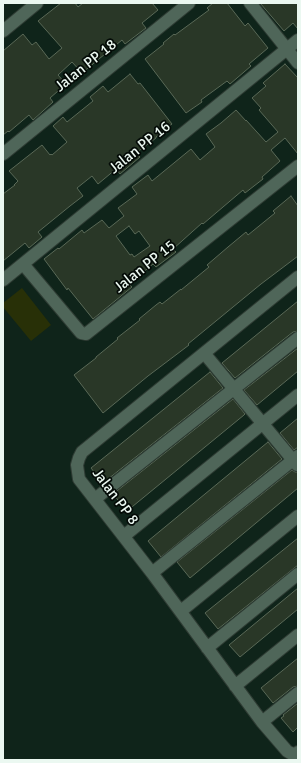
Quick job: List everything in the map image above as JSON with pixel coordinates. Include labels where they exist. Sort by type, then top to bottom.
[{"type":"street","points":[[3,31],[37,3]]},
{"type":"street","name":"Jalan PP 18","points":[[3,154],[189,3]]},
{"type":"street","points":[[250,3],[298,63]]},
{"type":"street","name":"Jalan PP 16","points":[[3,280],[298,40]]},
{"type":"street","name":"Jalan PP 15","points":[[23,264],[81,333],[86,334],[298,166]]},
{"type":"street","name":"Jalan PP 8","points":[[297,753],[292,754],[287,752],[262,722],[181,611],[79,480],[77,465],[82,452],[298,276]]},
{"type":"street","points":[[95,499],[298,338]]},
{"type":"street","points":[[152,573],[296,461],[204,353]]},
{"type":"street","points":[[124,536],[298,396]]},
{"type":"street","points":[[181,611],[298,516]]},
{"type":"street","points":[[207,648],[298,574]]},
{"type":"street","points":[[235,686],[298,635]]},
{"type":"street","points":[[262,722],[298,693]]},
{"type":"green space","points":[[22,288],[51,325],[31,341],[3,307],[3,303]]},
{"type":"building","points":[[61,3],[75,3],[78,7],[83,3],[152,3],[158,10],[142,23],[146,28],[125,44],[122,40],[82,73],[72,62],[58,75],[66,84],[50,98],[53,102],[33,120],[29,115],[9,132],[8,131],[3,135],[3,51],[23,34],[32,45],[36,42],[49,59],[62,48],[38,21]]},
{"type":"building","points":[[213,3],[227,3],[245,26],[248,23],[268,48],[249,64],[251,66],[230,84],[227,81],[186,113],[145,59],[174,34],[175,35],[209,10],[207,8]]},
{"type":"building","points":[[260,3],[298,3],[298,29],[293,23],[284,31]]},
{"type":"building","points":[[285,64],[298,78],[298,154],[285,138],[271,150],[280,161],[262,177],[263,179],[245,193],[243,190],[203,224],[202,223],[173,249],[176,252],[156,267],[153,264],[129,284],[132,287],[93,319],[68,288],[67,290],[44,259],[82,230],[84,233],[102,220],[109,228],[124,216],[118,208],[137,194],[132,187],[148,175],[152,181],[191,149],[200,160],[215,147],[206,134],[236,110],[266,142],[278,132],[259,110],[261,108],[252,98],[266,86],[263,83]],"holes":[[[129,226],[135,234],[139,231],[150,246],[134,257],[132,254],[130,255],[116,236]]]},
{"type":"building","points":[[130,74],[138,84],[140,83],[172,124],[136,153],[140,157],[120,174],[116,169],[98,184],[92,176],[77,188],[83,196],[38,232],[42,237],[29,248],[25,243],[3,261],[3,194],[18,181],[9,171],[42,145],[50,155],[52,155],[67,142],[53,126],[63,117],[67,122],[93,101],[90,97],[103,86],[108,92]]},
{"type":"building","points":[[291,196],[298,206],[298,256],[261,284],[188,344],[189,345],[103,413],[74,375],[96,358],[156,305],[160,302],[162,304],[209,267],[207,265],[246,232],[248,235],[275,213],[273,211]]},
{"type":"building","points":[[298,301],[298,331],[293,332],[235,378],[222,363]]},
{"type":"building","points":[[298,348],[298,371],[257,405],[244,390]]},
{"type":"building","points":[[210,372],[223,388],[103,483],[91,468]]},
{"type":"building","points":[[233,399],[245,414],[127,511],[113,494]]},
{"type":"building","points":[[298,418],[298,447],[294,450],[280,433]]},
{"type":"building","points":[[268,442],[282,459],[161,557],[148,541]]},
{"type":"building","points":[[292,470],[298,472],[298,488],[190,578],[177,562]]},
{"type":"building","points":[[298,538],[298,565],[218,629],[205,613]]},
{"type":"building","points":[[298,588],[298,609],[240,657],[229,645]]},
{"type":"building","points":[[298,658],[298,686],[293,687],[273,703],[261,688]]},
{"type":"building","points":[[298,703],[298,727],[293,732],[281,718]]}]
